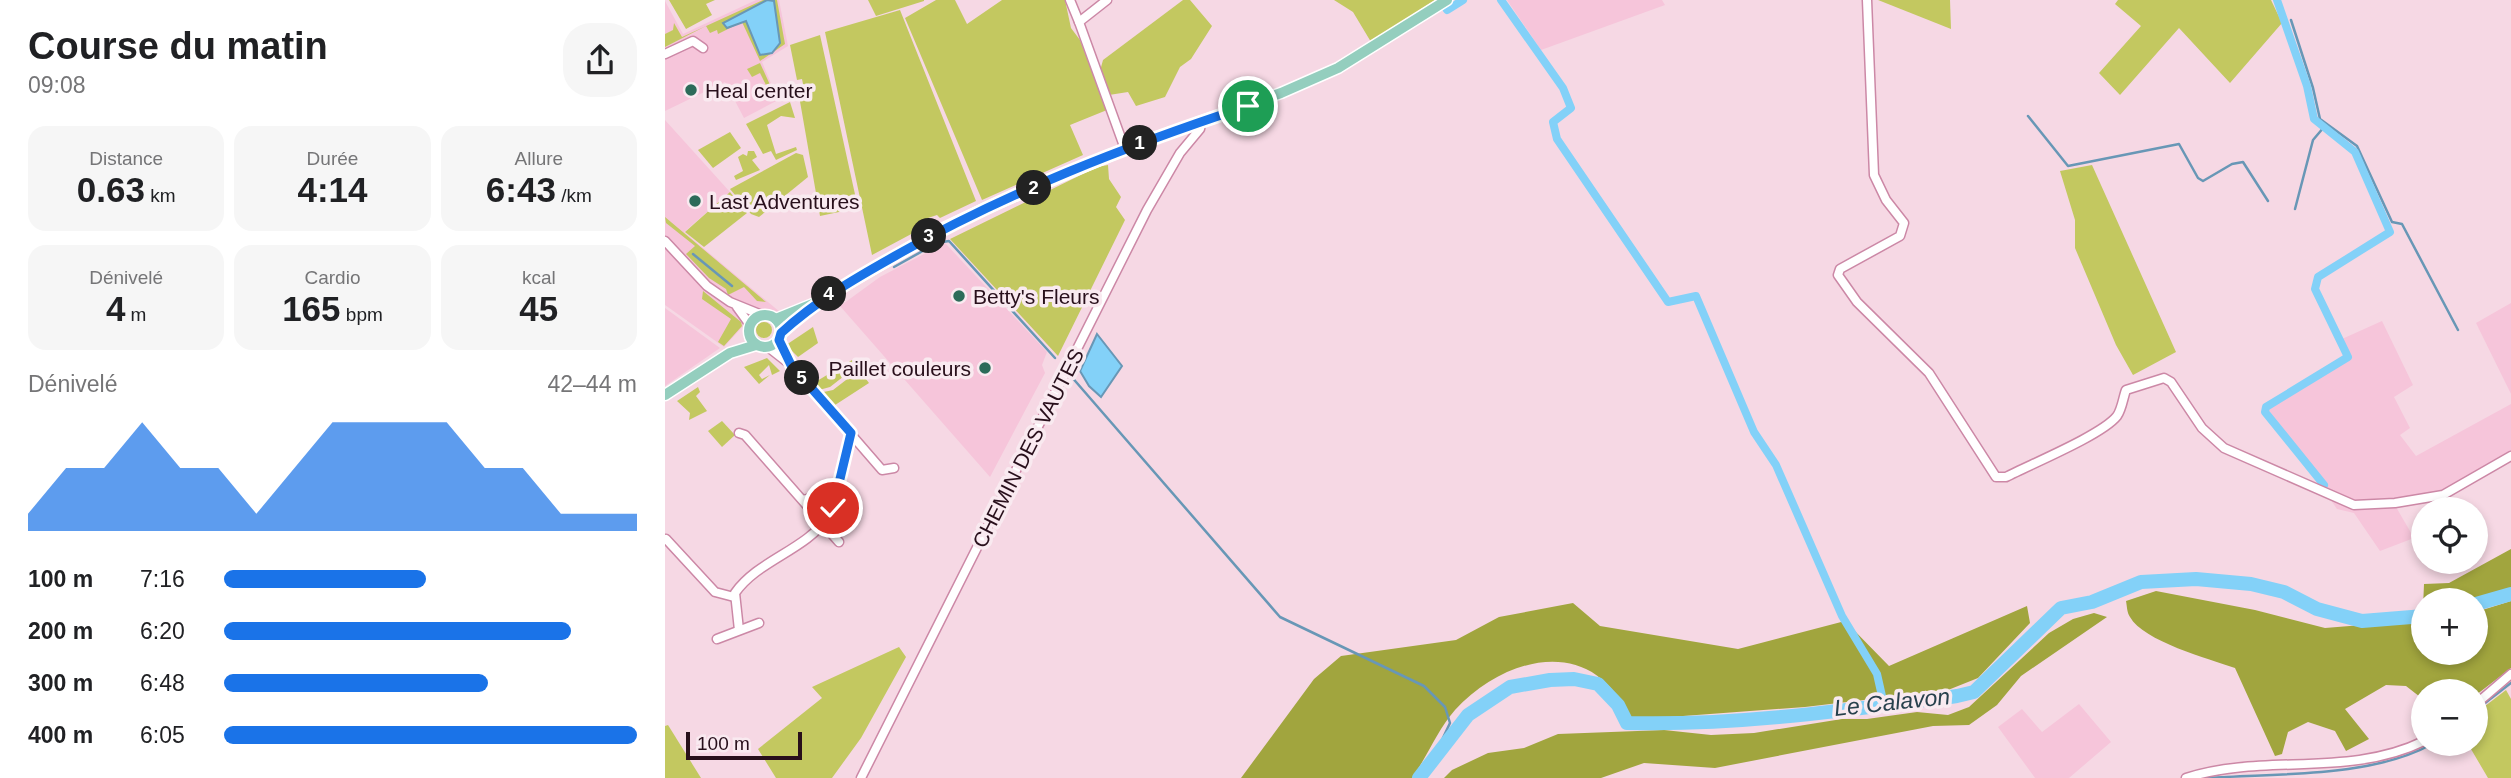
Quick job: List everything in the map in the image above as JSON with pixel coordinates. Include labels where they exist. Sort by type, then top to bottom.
[{"type":"main road","points":[[730,353],[762,315],[776,319],[813,304],[940,230],[1125,149],[1281,93],[1338,68],[1447,0]]},
{"type":"main road","points":[[665,396],[730,353],[756,345],[768,347],[813,304]]},
{"type":"main road","points":[[776,319],[780,336]]},
{"type":"main road","points":[[749,329],[756,345]]},
{"type":"street","points":[[1070,0],[1125,149]]},
{"type":"street","points":[[1079,22],[1107,0]]},
{"type":"street","points":[[1867,0],[1874,174],[1886,200],[1904,223],[1904,230],[1900,236],[1840,269],[1838,275],[1857,302],[1929,373],[1996,477],[2006,477],[2076,442],[2120,413],[2126,390],[2164,378],[2171,382],[2210,438],[2224,448],[2354,505],[2395,503],[2442,495],[2511,456]]},
{"type":"street","points":[[665,54],[692,41],[703,48]]},
{"type":"street","name":"CHEMIN DES VAUTES","points":[[861,778],[1147,211],[1180,153],[1201,129],[1201,122]]},
{"type":"street","points":[[665,241],[707,286],[734,304],[762,315]]},
{"type":"street","points":[[734,304],[749,329]]},
{"type":"street","points":[[780,336],[791,365]]},
{"type":"street","points":[[768,347],[791,365],[882,470],[894,468]]},
{"type":"street","points":[[739,433],[745,435],[839,542]]},
{"type":"street","points":[[739,630],[734,597],[740,586],[824,522],[839,491],[851,433]]},
{"type":"street","points":[[803,500],[839,491]]},
{"type":"street","points":[[666,539],[715,592],[734,597]]},
{"type":"street","points":[[717,639],[759,623]]},
{"type":"street","points":[[2488,694],[2511,674]]},
{"type":"street","points":[[2186,778],[2251,769],[2343,765],[2376,760],[2411,746]]},
{"type":"shaded area","points":[[756,0],[779,0],[788,46],[762,62],[778,100],[744,118],[725,82],[665,111],[665,1],[683,34]]},
{"type":"shaded area","points":[[1507,0],[1662,0],[1665,5],[1541,50]]},
{"type":"shaded area","points":[[665,120],[730,192],[684,232],[780,312],[757,311],[724,347],[665,305]]},
{"type":"shaded area","points":[[945,243],[1047,352],[1042,365],[1045,373],[990,477],[840,306],[880,277]]},
{"type":"shaded area","points":[[2511,303],[2511,394],[2476,323]]},
{"type":"shaded area","points":[[665,308],[720,348],[665,386]]},
{"type":"shaded area","points":[[2382,321],[2413,385],[2394,397],[2410,428],[2400,435],[2416,456],[2511,404],[2511,452],[2440,492],[2425,497],[2411,497],[2411,502],[2396,507],[2411,533],[2411,539],[2380,551],[2354,513],[2337,509],[2267,408],[2350,357],[2342,339]]},
{"type":"shaded area","points":[[2511,549],[2511,589],[2488,596],[2488,588],[2424,588],[2424,584],[2449,583],[2465,574],[2488,574],[2488,562]]},
{"type":"shaded area","points":[[2156,591],[2255,610],[2325,628],[2411,621],[2411,665],[2488,665],[2488,608],[2511,601],[2511,668],[2488,686],[2488,679],[2411,679],[2411,690],[2406,686],[2386,685],[2345,709],[2369,739],[2346,751],[2335,731],[2308,722],[2288,732],[2282,754],[2275,756],[2235,668],[2148,634],[2130,617],[2126,601]]},
{"type":"shaded area","points":[[1573,603],[1600,626],[1738,649],[1845,621],[1889,666],[2027,606],[2030,623],[1978,678],[1948,690],[1805,707],[1630,720],[1615,693],[1596,675],[1574,664],[1550,662],[1525,666],[1500,676],[1476,691],[1455,710],[1412,778],[1241,778],[1314,679],[1341,656],[1456,640],[1499,617]]},
{"type":"shaded area","points":[[2094,613],[2107,617],[2021,676],[1997,705],[1969,725],[1933,726],[1715,768],[1644,763],[1601,778],[1444,778],[1452,770],[1488,753],[1524,748],[1558,734],[1664,730],[1711,735],[1754,733],[1842,719],[1867,719],[1917,712],[1948,715],[1969,707],[2049,633],[2073,619]]},
{"type":"shaded area","points":[[2079,704],[2111,742],[2069,778],[2035,778],[1998,727],[2022,709],[2042,732]]},
{"type":"green space","points":[[669,0],[715,0],[706,4],[712,15],[686,29]]},
{"type":"green space","points":[[763,0],[777,0],[785,44],[760,61],[742,22],[718,34],[717,30],[710,33],[706,26]]},
{"type":"green space","points":[[868,0],[924,0],[924,1],[876,16]]},
{"type":"green space","points":[[936,0],[955,0],[967,24],[1002,0],[1065,0],[1071,28],[1080,40],[1107,110],[1070,125],[1083,155],[982,200],[905,18]]},
{"type":"green space","points":[[1183,0],[1190,0],[1212,26],[1191,59],[1180,67],[1165,97],[1136,106],[1128,92],[1109,95],[1100,71],[1103,60]]},
{"type":"green space","points":[[1334,0],[1435,0],[1371,42],[1353,12]]},
{"type":"green space","points":[[1878,0],[1950,0],[1951,29]]},
{"type":"green space","points":[[2118,0],[2271,0],[2282,23],[2230,83],[2179,28],[2120,95],[2099,73],[2141,26],[2115,4]]},
{"type":"green space","points":[[900,10],[976,201],[940,218],[937,215],[928,218],[930,224],[872,255],[825,32]]},
{"type":"green space","points":[[674,23],[682,37],[705,26],[665,47],[665,34],[673,30]]},
{"type":"green space","points":[[820,35],[858,208],[820,216],[798,90],[804,89],[802,79],[797,80],[790,45]]},
{"type":"green space","points":[[760,63],[771,87],[768,89],[760,73],[752,77],[747,69]]},
{"type":"green space","points":[[790,102],[795,118],[781,116],[767,125],[776,154],[796,147],[797,150],[776,160],[771,151],[763,154],[746,124]]},
{"type":"green space","points":[[730,132],[741,148],[713,168],[698,150]]},
{"type":"green space","points":[[748,151],[754,151],[757,157],[752,160],[760,170],[736,180],[734,176],[743,171],[738,157],[743,154],[747,156]]},
{"type":"green space","points":[[796,153],[803,155],[808,177],[759,217],[751,214],[730,189]]},
{"type":"green space","points":[[1108,165],[1109,179],[1121,197],[1116,207],[1125,220],[1058,356],[950,239],[1097,167]]},
{"type":"green space","points":[[2092,165],[2176,352],[2133,375],[2116,345],[2075,248],[2075,220],[2060,171]]},
{"type":"green space","points":[[730,192],[747,213],[704,247],[685,232]]},
{"type":"green space","points":[[665,217],[766,302],[757,301],[744,287],[728,295],[726,289],[709,278],[686,254],[695,246],[666,223]]},
{"type":"green space","points":[[703,291],[741,322],[742,326],[724,346],[718,342],[731,319],[702,299]]},
{"type":"green space","points":[[761,322],[767,322],[772,330],[770,336],[761,338],[756,333],[756,327]]},
{"type":"green space","points":[[813,327],[818,343],[798,357],[786,345]]},
{"type":"green space","points":[[767,358],[780,371],[772,375],[769,365],[759,375],[762,379],[770,375],[759,384],[744,367]]},
{"type":"green space","points":[[852,360],[857,366],[830,387],[819,390],[812,384]]},
{"type":"green space","points":[[859,370],[869,383],[832,407],[819,393],[833,390]]},
{"type":"green space","points":[[698,387],[700,392],[696,396],[707,411],[689,420],[690,413],[677,401]]},
{"type":"green space","points":[[722,421],[735,435],[722,447],[708,431]]},
{"type":"green space","points":[[899,647],[906,657],[861,738],[832,778],[776,778],[758,749],[822,698],[812,687]]},
{"type":"green space","points":[[2506,690],[2511,699],[2511,778],[2488,778],[2475,756],[2488,756],[2488,704]]},
{"type":"green space","points":[[668,725],[701,778],[665,778],[665,726]]},
{"type":"water","points":[[767,0],[774,1],[780,43],[772,53],[760,55],[746,21],[727,28],[723,23]]},
{"type":"water","points":[[1097,334],[1122,366],[1101,397],[1089,386],[1080,371]]},
{"type":"waterway","points":[[1441,0],[1447,10],[1463,0]]},
{"type":"waterway","points":[[1501,0],[1563,88],[1571,108],[1553,122],[1557,139],[1668,302],[1696,296],[1754,432],[1776,465],[1842,616],[1877,674],[1884,705]]},
{"type":"waterway","points":[[2277,0],[2307,86],[2314,119],[2355,152],[2390,232],[2318,277],[2315,289],[2348,357],[2266,407],[2265,412],[2324,485]]},
{"type":"waterway","points":[[2291,20],[2320,119],[2357,146],[2392,222],[2402,224],[2458,330]]},
{"type":"waterway","points":[[2028,116],[2068,166],[2179,144],[2198,178],[2203,181],[2232,164],[2243,162],[2268,201]]},
{"type":"waterway","points":[[2295,209],[2313,140],[2324,127]]},
{"type":"waterway","points":[[894,267],[937,243],[949,241],[1055,358]]},
{"type":"waterway","points":[[693,254],[732,286]]},
{"type":"waterway","points":[[1070,375],[1280,617],[1424,686],[1445,707],[1450,723],[1442,740],[1445,747]]},
{"type":"waterway","name":"Le Calavon","points":[[1419,778],[1468,715],[1510,687],[1574,679],[1598,684],[1618,705],[1627,723],[1751,719],[1957,696],[1974,692],[2061,608],[2092,602],[2141,582],[2196,579],[2251,584],[2284,592],[2317,609],[2362,621],[2411,617]]},
{"type":"waterway","name":"Le Calavon","points":[[2488,601],[2511,594]]},
{"type":"waterway","points":[[2488,701],[2511,683]]},
{"type":"waterway","points":[[2208,778],[2323,772],[2381,763],[2411,754]]},
{"type":"place","name":"Heal center","points":[[691,90]]},
{"type":"place","name":"Last Adventures","points":[[695,201]]},
{"type":"place","name":"Betty's Fleurs","points":[[959,296]]},
{"type":"place","name":"Paillet couleurs","points":[[985,368]]},
{"type":"route","points":[[833,508],[851,433],[791,365],[779,340],[781,333],[813,304],[940,230],[1148,139],[1248,106]]}]
